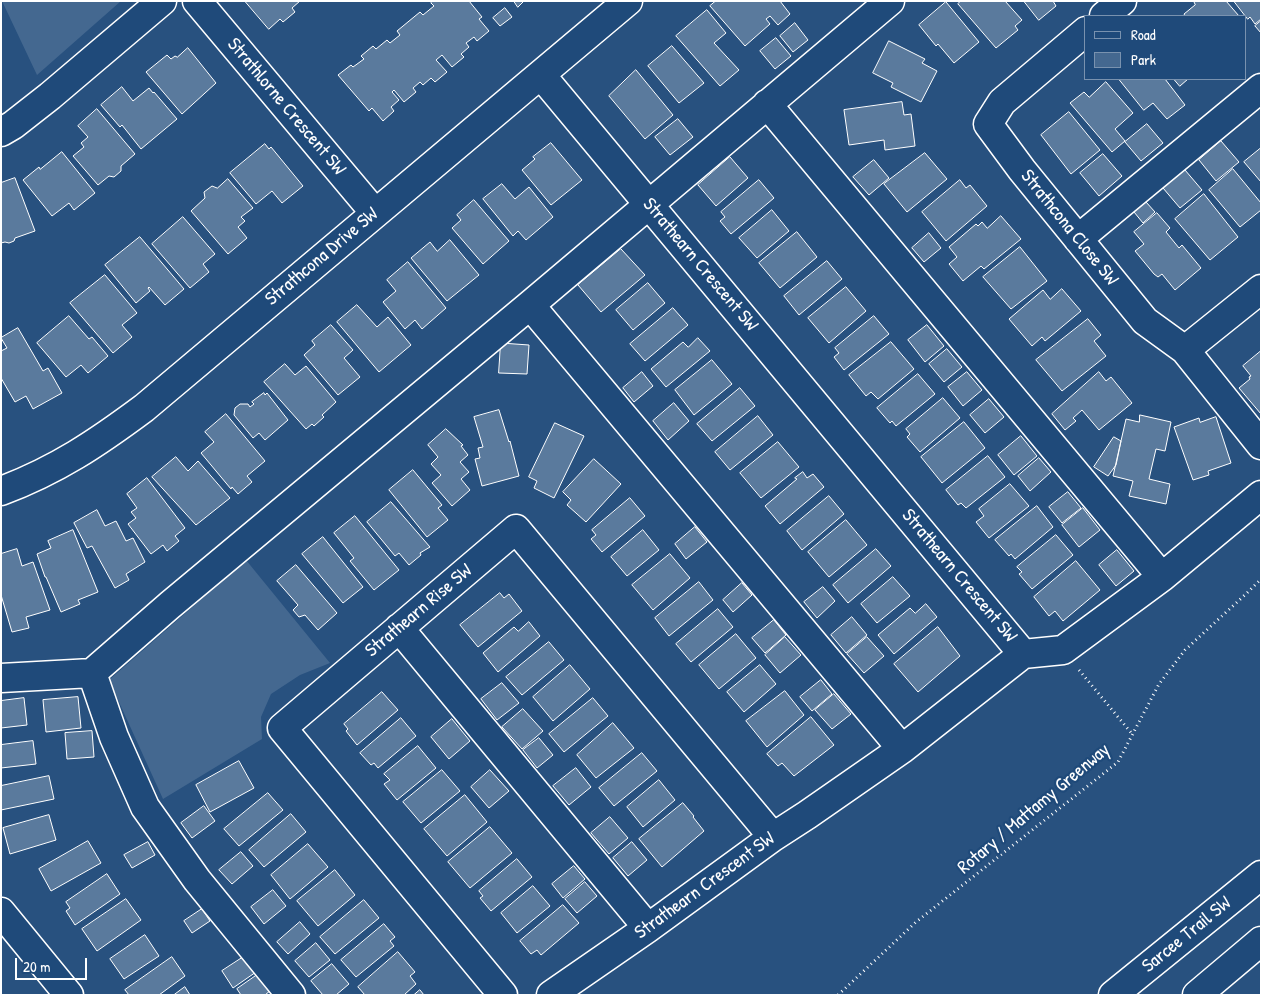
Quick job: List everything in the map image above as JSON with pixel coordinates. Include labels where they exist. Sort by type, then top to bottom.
[{"type":"main road","points":[[1,132],[50,96],[162,1]]},
{"type":"main road","name":"Strathlorne Crescent SW","points":[[197,1],[375,213]]},
{"type":"main road","name":"Strathcona Drive SW","points":[[1,491],[64,463],[102,439],[130,418],[628,1]]},
{"type":"main road","points":[[1,678],[92,673],[170,605],[650,205],[890,1]]},
{"type":"main road","points":[[1105,15],[1122,1]]},
{"type":"main road","name":"Strathcona Close SW","points":[[1084,33],[1002,102],[988,124],[1022,170],[1144,320],[1186,350],[1261,445]]},
{"type":"main road","name":"Strathearn Crescent SW","points":[[541,75],[1023,654],[902,749],[808,815],[772,837],[648,928],[552,995]]},
{"type":"main road","points":[[1078,239],[1261,88]]},
{"type":"main road","points":[[767,104],[1162,577]]},
{"type":"main road","points":[[1186,350],[1261,289]]},
{"type":"main road","points":[[530,305],[902,749]]},
{"type":"main road","points":[[1023,654],[1063,650],[1162,577],[1261,495]]},
{"type":"main road","name":"Strathearn Rise SW","points":[[503,995],[282,728],[516,529],[772,837]]},
{"type":"main road","points":[[399,628],[648,928]]},
{"type":"main road","points":[[92,673],[114,737],[145,807],[197,880],[291,995]]},
{"type":"main road","name":"Sarcee Trail SW","points":[[1113,995],[1261,875]]},
{"type":"main road","points":[[1,912],[69,995]]},
{"type":"main road","points":[[1196,995],[1261,941]]},
{"type":"path","name":"Rotary / Mattamy Greenway","points":[[838,995],[916,922],[1118,762],[1159,684],[1185,650],[1261,579]]},
{"type":"path","points":[[1063,650],[1132,735]]},
{"type":"green space","points":[[2,1],[121,1],[37,75]]},
{"type":"green space","points":[[246,560],[330,663],[300,675],[271,694],[261,717],[262,739],[163,799],[109,680]]},
{"type":"building","points":[[245,1],[300,1],[292,8],[295,12],[283,22],[280,19],[269,29]]},
{"type":"building","points":[[433,1],[469,1],[482,17],[479,19],[489,31],[477,41],[474,37],[466,43],[469,47],[461,54],[464,57],[452,67],[442,55],[436,60],[447,72],[435,82],[431,78],[423,85],[420,82],[413,88],[416,92],[404,102],[394,90],[392,92],[399,100],[391,107],[394,111],[383,121],[372,108],[369,111],[338,75],[351,65],[353,67],[364,59],[361,56],[373,46],[376,49],[387,40],[390,43],[400,35],[397,31],[420,12],[423,15],[434,6],[431,3]]},
{"type":"building","points":[[514,1],[524,1],[518,7]]},
{"type":"building","points":[[716,1],[780,1],[790,14],[778,25],[770,16],[766,19],[770,24],[745,46],[710,6]]},
{"type":"building","points":[[961,1],[1005,1],[1022,20],[1015,26],[1018,30],[996,48],[958,4]]},
{"type":"building","points":[[1024,1],[1053,1],[1056,6],[1039,20]]},
{"type":"building","points":[[1194,1],[1226,1],[1238,15],[1184,15],[1195,5]]},
{"type":"building","points":[[1234,1],[1261,1],[1261,19],[1255,24],[1250,17],[1248,19],[1247,15],[1245,15]]},
{"type":"building","points":[[946,2],[979,42],[954,63],[938,44],[936,46],[919,25]]},
{"type":"building","points":[[505,8],[512,17],[500,26],[493,18]]},
{"type":"building","points":[[707,10],[726,33],[714,43],[739,70],[720,86],[676,36]]},
{"type":"building","points":[[1261,21],[1261,33],[1255,26]]},
{"type":"building","points":[[795,23],[808,40],[793,52],[780,36]]},
{"type":"building","points":[[776,38],[791,56],[775,69],[760,51]]},
{"type":"building","points":[[889,41],[925,59],[922,63],[937,71],[921,102],[891,87],[893,83],[873,73]]},
{"type":"building","points":[[672,46],[704,83],[679,103],[648,66]]},
{"type":"building","points":[[188,48],[216,83],[182,114],[146,72],[167,55],[171,59],[175,56],[177,57]]},
{"type":"building","points":[[636,70],[673,115],[645,139],[609,96]]},
{"type":"building","points":[[1120,80],[1166,80],[1185,105],[1167,119],[1153,103],[1144,110]]},
{"type":"building","points":[[1175,80],[1187,80],[1180,86]]},
{"type":"building","points":[[1106,82],[1133,113],[1115,129],[1125,141],[1112,152],[1070,103],[1084,92],[1089,97]]},
{"type":"building","points":[[122,87],[133,101],[149,88],[177,119],[141,149],[122,125],[120,127],[101,105]]},
{"type":"building","points":[[902,102],[904,115],[911,114],[915,146],[885,150],[884,140],[849,145],[844,110]]},
{"type":"building","points":[[97,109],[135,154],[121,166],[121,171],[114,177],[109,176],[98,185],[73,156],[84,147],[81,143],[88,137],[78,126]]},
{"type":"building","points":[[1069,112],[1100,150],[1071,174],[1041,135]]},
{"type":"building","points":[[678,119],[693,137],[670,155],[655,137]]},
{"type":"building","points":[[1147,124],[1163,143],[1141,161],[1125,142]]},
{"type":"building","points":[[1221,141],[1239,162],[1216,181],[1199,160]]},
{"type":"building","points":[[551,143],[582,180],[551,205],[522,170],[535,159],[533,157]]},
{"type":"building","points":[[265,144],[269,149],[271,147],[303,186],[282,203],[272,191],[256,204],[230,173]]},
{"type":"building","points":[[1261,148],[1261,182],[1244,162]]},
{"type":"building","points":[[62,152],[95,193],[74,210],[69,203],[52,216],[23,180]]},
{"type":"building","points":[[925,153],[947,179],[907,212],[884,184]]},
{"type":"building","points":[[1103,154],[1122,176],[1099,196],[1080,173]]},
{"type":"building","points":[[730,157],[748,178],[716,206],[698,185]]},
{"type":"building","points":[[874,160],[889,178],[869,195],[853,177]]},
{"type":"building","points":[[1233,169],[1261,203],[1261,210],[1240,227],[1209,190]]},
{"type":"building","points":[[1185,170],[1202,190],[1180,208],[1163,188]]},
{"type":"building","points":[[15,178],[35,231],[15,238],[14,241],[9,243],[1,243],[1,183]]},
{"type":"building","points":[[228,179],[253,208],[241,217],[245,221],[238,227],[247,238],[228,254],[191,211],[205,198],[204,192],[212,186],[217,188]]},
{"type":"building","points":[[759,180],[774,198],[731,234],[720,221],[725,217],[721,212]]},
{"type":"building","points":[[960,180],[966,188],[970,185],[987,206],[946,241],[922,212]]},
{"type":"building","points":[[502,184],[515,199],[529,187],[553,217],[526,240],[518,231],[513,236],[483,199]]},
{"type":"building","points":[[1204,194],[1238,237],[1210,260],[1175,219]]},
{"type":"building","points":[[474,200],[509,241],[483,264],[452,228],[461,220],[457,215]]},
{"type":"building","points":[[1146,202],[1155,212],[1143,223],[1134,212]]},
{"type":"building","points":[[772,210],[789,231],[757,258],[739,238]]},
{"type":"building","points":[[1157,213],[1170,228],[1166,232],[1179,248],[1182,245],[1201,268],[1175,290],[1162,274],[1158,277],[1154,274],[1135,251],[1144,244],[1134,232]]},
{"type":"building","points":[[1001,216],[1021,239],[984,269],[981,266],[963,281],[949,264],[957,257],[949,247],[976,224],[978,226],[982,222],[987,228]]},
{"type":"building","points":[[183,217],[215,254],[203,264],[209,272],[190,288],[152,244]]},
{"type":"building","points":[[797,232],[817,257],[780,288],[759,263]]},
{"type":"building","points":[[929,233],[941,248],[924,262],[912,248]]},
{"type":"building","points":[[140,237],[184,289],[165,305],[149,287],[150,291],[136,303],[105,265]]},
{"type":"building","points":[[450,240],[479,275],[447,301],[411,258],[430,242],[437,251]]},
{"type":"building","points":[[1020,247],[1047,281],[1011,309],[983,277]]},
{"type":"building","points":[[621,249],[645,275],[601,312],[578,285]]},
{"type":"building","points":[[827,261],[842,279],[799,315],[784,296]]},
{"type":"building","points":[[408,262],[446,308],[422,329],[415,320],[405,329],[383,302],[396,291],[387,280]]},
{"type":"building","points":[[105,275],[137,313],[122,325],[132,337],[113,353],[70,303]]},
{"type":"building","points":[[648,283],[665,303],[633,330],[616,310]]},
{"type":"building","points":[[846,287],[866,311],[829,343],[808,318]]},
{"type":"building","points":[[1062,289],[1081,311],[1045,341],[1042,337],[1032,346],[1009,319],[1043,290],[1050,299]]},
{"type":"building","points":[[357,305],[377,327],[388,317],[411,345],[379,372],[337,322]]},
{"type":"building","points":[[673,308],[688,325],[645,361],[630,344]]},
{"type":"building","points":[[69,316],[89,339],[92,337],[108,356],[88,373],[81,365],[66,377],[37,343]]},
{"type":"building","points":[[874,316],[889,334],[844,370],[834,357],[839,353],[835,348]]},
{"type":"building","points":[[1088,319],[1101,335],[1094,341],[1106,356],[1062,391],[1036,360]]},
{"type":"building","points":[[331,325],[353,350],[344,358],[360,377],[338,395],[304,355],[315,345],[312,341]]},
{"type":"building","points":[[927,325],[944,346],[925,362],[908,340]]},
{"type":"building","points":[[18,328],[43,371],[48,368],[62,393],[33,409],[26,396],[15,402],[1,378],[1,351],[7,348],[1,338]]},
{"type":"building","points":[[698,338],[710,351],[666,387],[651,369],[683,342],[688,347]]},
{"type":"building","points":[[891,342],[914,369],[878,399],[871,392],[866,396],[849,375]]},
{"type":"building","points":[[501,343],[529,345],[527,374],[499,373]]},
{"type":"building","points":[[947,349],[962,367],[944,382],[929,364]]},
{"type":"building","points":[[1261,351],[1261,414],[1239,388],[1251,376],[1243,366]]},
{"type":"building","points":[[712,360],[732,384],[694,415],[675,390]]},
{"type":"building","points":[[285,364],[295,375],[306,366],[336,402],[322,415],[324,417],[314,426],[312,424],[306,429],[264,382]]},
{"type":"building","points":[[642,372],[653,386],[634,402],[623,388]]},
{"type":"building","points":[[967,372],[982,390],[963,406],[948,387]]},
{"type":"building","points":[[1099,372],[1106,381],[1111,377],[1132,403],[1099,430],[1082,410],[1073,418],[1076,421],[1065,430],[1052,414]]},
{"type":"building","points":[[918,374],[935,394],[896,426],[892,421],[890,423],[877,408]]},
{"type":"building","points":[[740,388],[755,406],[712,441],[697,424]]},
{"type":"building","points":[[264,393],[265,395],[267,393],[288,420],[265,440],[259,433],[253,438],[234,415],[235,408],[240,404],[248,404],[250,407],[254,404],[252,402]]},
{"type":"building","points":[[943,398],[960,418],[920,452],[907,437],[910,434],[906,429]]},
{"type":"building","points":[[989,399],[1004,417],[985,433],[970,415]]},
{"type":"building","points":[[674,403],[689,421],[668,440],[653,421]]},
{"type":"building","points":[[499,410],[510,441],[519,476],[482,486],[475,459],[480,458],[478,448],[483,447],[474,417]]},
{"type":"building","points":[[226,414],[265,461],[247,476],[252,482],[238,494],[232,487],[231,489],[201,453],[214,442],[205,432]]},
{"type":"building","points":[[1140,415],[1171,422],[1165,451],[1156,449],[1149,479],[1170,484],[1166,504],[1129,496],[1133,481],[1113,476],[1126,419],[1139,422]]},
{"type":"building","points":[[758,416],[773,435],[730,470],[715,452]]},
{"type":"building","points":[[1216,417],[1231,463],[1208,471],[1209,475],[1193,480],[1174,427],[1199,418],[1200,422]]},
{"type":"building","points":[[964,422],[985,448],[942,483],[921,457]]},
{"type":"building","points":[[555,423],[584,436],[554,498],[534,488],[537,481],[529,477]]},
{"type":"building","points":[[446,429],[463,445],[461,446],[468,455],[460,462],[469,472],[461,479],[470,490],[452,506],[432,483],[441,475],[431,464],[438,457],[428,445]]},
{"type":"building","points":[[1021,436],[1037,456],[1014,475],[998,455]]},
{"type":"building","points":[[1114,437],[1121,441],[1116,465],[1108,476],[1094,467]]},
{"type":"building","points":[[778,442],[799,467],[761,498],[740,473]]},
{"type":"building","points":[[988,456],[1005,477],[966,508],[961,503],[958,505],[946,490]]},
{"type":"building","points":[[176,457],[188,471],[198,461],[230,498],[196,525],[152,477]]},
{"type":"building","points":[[1039,458],[1051,472],[1030,491],[1018,476]]},
{"type":"building","points":[[594,459],[621,484],[586,522],[567,505],[571,500],[563,492]]},
{"type":"building","points":[[413,470],[442,505],[438,508],[448,520],[427,537],[389,490]]},
{"type":"building","points":[[803,472],[807,478],[813,474],[824,487],[780,524],[765,506]]},
{"type":"building","points":[[147,478],[185,528],[175,536],[179,541],[167,551],[163,545],[151,554],[128,524],[136,518],[131,512],[137,508],[127,494]]},
{"type":"building","points":[[1010,484],[1029,506],[989,538],[976,522],[984,516],[979,509]]},
{"type":"building","points":[[1068,492],[1081,508],[1062,523],[1049,507]]},
{"type":"building","points":[[829,496],[844,514],[802,550],[787,531]]},
{"type":"building","points":[[630,498],[645,516],[602,552],[591,539],[596,535],[592,530]]},
{"type":"building","points":[[391,502],[430,547],[420,553],[421,555],[409,565],[399,553],[395,556],[367,522]]},
{"type":"building","points":[[1037,506],[1053,527],[1015,559],[1011,554],[1009,556],[995,540]]},
{"type":"building","points":[[1083,508],[1100,530],[1079,547],[1062,525]]},
{"type":"building","points":[[97,510],[105,526],[116,521],[126,541],[133,538],[145,562],[126,574],[129,580],[115,588],[92,546],[87,548],[74,523]]},
{"type":"building","points":[[355,516],[399,570],[374,590],[350,561],[354,558],[334,533]]},
{"type":"building","points":[[846,520],[867,545],[829,577],[808,552]]},
{"type":"building","points":[[695,527],[707,542],[686,559],[675,544]]},
{"type":"building","points":[[73,530],[98,592],[78,600],[80,604],[61,612],[37,554],[51,548],[48,541]]},
{"type":"building","points":[[643,530],[659,550],[627,576],[611,557]]},
{"type":"building","points":[[1056,535],[1073,555],[1032,589],[1019,574],[1022,572],[1017,567]]},
{"type":"building","points":[[323,537],[363,587],[343,603],[302,554]]},
{"type":"building","points":[[17,549],[22,566],[33,562],[50,610],[26,617],[29,628],[12,632],[1,595],[1,554]]},
{"type":"building","points":[[876,549],[891,566],[848,603],[833,585]]},
{"type":"building","points":[[1117,550],[1134,571],[1116,586],[1099,565]]},
{"type":"building","points":[[670,554],[690,578],[653,610],[632,585]]},
{"type":"building","points":[[1076,561],[1100,590],[1063,621],[1055,611],[1049,616],[1034,597]]},
{"type":"building","points":[[296,565],[337,613],[318,630],[305,615],[299,617],[293,610],[298,605],[277,581]]},
{"type":"building","points":[[893,577],[910,596],[877,623],[861,604]]},
{"type":"building","points":[[699,582],[713,600],[669,636],[655,618]]},
{"type":"building","points":[[742,583],[752,595],[733,612],[723,600]]},
{"type":"building","points":[[823,587],[835,601],[817,618],[804,602]]},
{"type":"building","points":[[500,593],[504,598],[509,594],[522,611],[478,647],[460,625]]},
{"type":"building","points":[[926,604],[937,617],[894,654],[878,635],[910,608],[915,613]]},
{"type":"building","points":[[718,609],[733,627],[691,662],[676,644]]},
{"type":"building","points":[[852,617],[867,635],[846,653],[831,635]]},
{"type":"building","points":[[774,620],[786,635],[765,653],[752,638]]},
{"type":"building","points":[[529,622],[540,636],[498,672],[483,653],[514,627],[518,631]]},
{"type":"building","points":[[938,627],[960,656],[918,692],[894,664]]},
{"type":"building","points":[[736,634],[756,658],[719,689],[699,665]]},
{"type":"building","points":[[785,637],[801,655],[780,673],[765,655]]},
{"type":"building","points":[[867,637],[884,656],[864,673],[847,654]]},
{"type":"building","points":[[549,642],[564,660],[522,695],[506,677]]},
{"type":"building","points":[[570,665],[590,689],[553,721],[533,697]]},
{"type":"building","points":[[760,665],[776,684],[744,712],[727,692]]},
{"type":"building","points":[[821,680],[832,694],[812,711],[800,697]]},
{"type":"building","points":[[502,683],[519,703],[497,720],[481,699]]},
{"type":"building","points":[[785,691],[804,715],[767,747],[746,721]]},
{"type":"building","points":[[382,692],[398,710],[357,745],[346,731],[348,729],[344,724]]},
{"type":"building","points":[[834,694],[851,714],[832,729],[815,710]]},
{"type":"building","points":[[78,697],[81,728],[46,732],[43,700]]},
{"type":"building","points":[[24,698],[27,725],[1,728],[1,701]]},
{"type":"building","points":[[593,698],[608,716],[564,752],[549,734]]},
{"type":"building","points":[[523,709],[543,731],[522,749],[502,727]]},
{"type":"building","points":[[811,717],[834,745],[794,776],[782,763],[778,766],[767,754]]},
{"type":"building","points":[[401,718],[416,736],[378,768],[374,763],[371,765],[360,753]]},
{"type":"building","points":[[452,719],[470,741],[449,759],[431,737]]},
{"type":"building","points":[[613,723],[634,748],[596,778],[577,755]]},
{"type":"building","points":[[92,731],[94,757],[67,759],[65,733]]},
{"type":"building","points":[[539,738],[553,755],[537,768],[523,750]]},
{"type":"building","points":[[33,741],[36,764],[1,768],[1,745]]},
{"type":"building","points":[[418,746],[436,768],[397,800],[384,784],[390,780],[384,774]]},
{"type":"building","points":[[642,753],[657,771],[614,806],[599,788]]},
{"type":"building","points":[[239,761],[254,788],[210,812],[196,785]]},
{"type":"building","points":[[576,768],[591,787],[569,805],[553,786]]},
{"type":"building","points":[[442,770],[460,791],[421,823],[403,802]]},
{"type":"building","points":[[490,770],[509,791],[489,808],[471,787]]},
{"type":"building","points":[[49,776],[54,799],[1,810],[1,786]]},
{"type":"building","points":[[659,780],[675,800],[643,827],[627,807]]},
{"type":"building","points":[[268,793],[283,810],[239,846],[224,829]]},
{"type":"building","points":[[465,795],[487,822],[447,856],[424,829]]},
{"type":"building","points":[[683,803],[704,831],[662,867],[639,839]]},
{"type":"building","points":[[204,806],[215,821],[192,838],[181,823]]},
{"type":"building","points":[[291,814],[306,832],[264,867],[249,850]]},
{"type":"building","points":[[49,815],[56,840],[10,854],[3,828]]},
{"type":"building","points":[[610,817],[628,838],[609,854],[591,833]]},
{"type":"building","points":[[490,827],[512,853],[470,888],[448,862]]},
{"type":"building","points":[[88,841],[101,863],[51,891],[39,869]]},
{"type":"building","points":[[148,842],[155,855],[132,868],[124,855]]},
{"type":"building","points":[[632,842],[647,860],[628,876],[613,858]]},
{"type":"building","points":[[308,844],[328,867],[290,899],[271,875]]},
{"type":"building","points":[[241,852],[253,866],[232,884],[219,870]]},
{"type":"building","points":[[517,859],[532,877],[491,911],[480,898],[483,896],[479,891]]},
{"type":"building","points":[[574,866],[585,879],[563,898],[552,884]]},
{"type":"building","points":[[335,870],[355,895],[318,926],[297,901]]},
{"type":"building","points":[[107,874],[120,894],[75,925],[66,911],[70,908],[66,902]]},
{"type":"building","points":[[585,882],[597,896],[577,913],[565,899]]},
{"type":"building","points":[[533,886],[550,906],[517,933],[501,913]]},
{"type":"building","points":[[273,890],[286,906],[264,924],[251,907]]},
{"type":"building","points":[[126,899],[141,920],[97,951],[82,929]]},
{"type":"building","points":[[364,900],[379,918],[335,954],[320,937]]},
{"type":"building","points":[[563,905],[579,923],[541,955],[537,950],[531,954],[520,941]]},
{"type":"building","points":[[202,909],[210,921],[192,933],[184,921]]},
{"type":"building","points":[[300,922],[310,934],[288,954],[277,942]]},
{"type":"building","points":[[384,924],[395,937],[390,941],[394,946],[356,977],[341,960]]},
{"type":"building","points":[[145,935],[159,956],[124,979],[110,959]]},
{"type":"building","points":[[316,943],[330,960],[309,977],[295,961]]},
{"type":"building","points":[[398,952],[415,972],[410,976],[416,984],[404,995],[365,995],[358,987]]},
{"type":"building","points":[[245,956],[256,972],[233,988],[222,971]]},
{"type":"building","points":[[172,957],[185,976],[159,995],[129,995],[125,990]]},
{"type":"building","points":[[332,964],[349,984],[336,995],[323,995],[311,981]]},
{"type":"building","points":[[260,973],[271,990],[265,995],[241,995],[237,989]]},
{"type":"building","points":[[185,987],[190,995],[174,995]]},
{"type":"building","points":[[420,990],[424,995],[414,995]]}]
